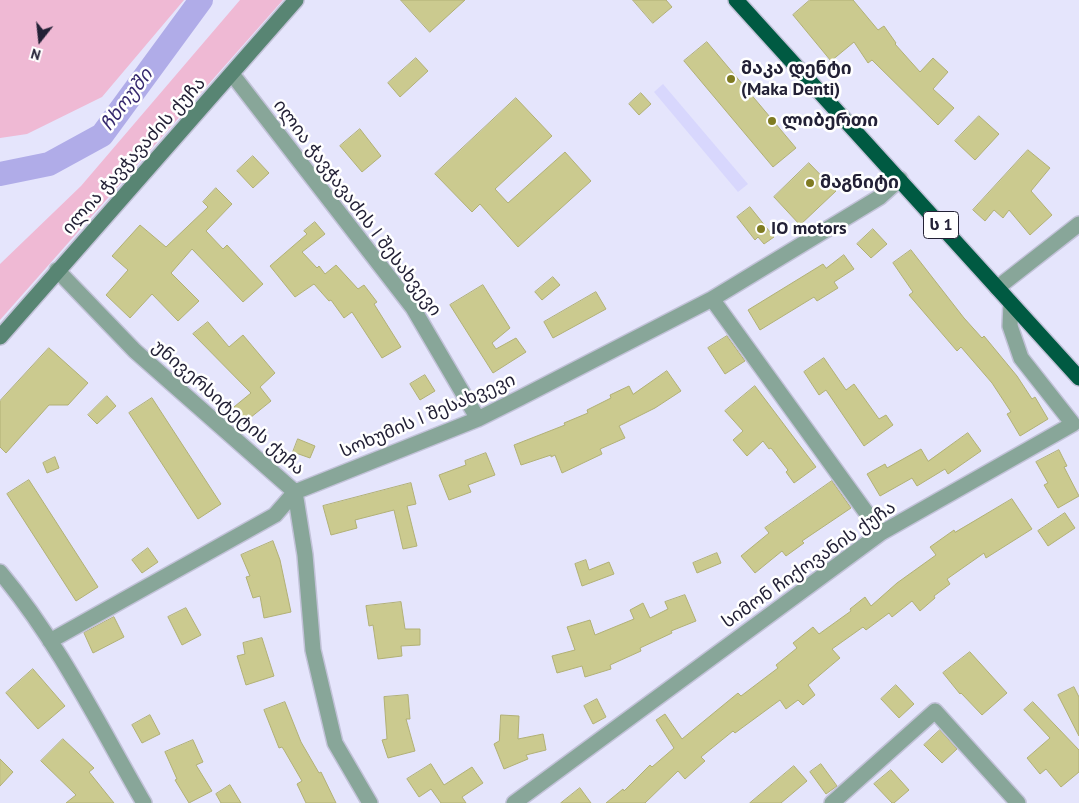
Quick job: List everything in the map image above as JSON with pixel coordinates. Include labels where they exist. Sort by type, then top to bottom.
[{"type":"highway","name":"ს 1","points":[[736,0],[1079,378]]},
{"type":"street","name":"ილია ჭავჭავაძის ქუჩა","points":[[0,337],[296,0]]},
{"type":"street","name":"ილია ჭავჭავაძის I შესახვევი","points":[[232,74],[413,308],[478,419]]},
{"type":"street","name":"სოხუმის I შესახვევი","points":[[50,641],[275,515],[296,492],[478,419],[712,298],[880,197],[900,179]]},
{"type":"street","points":[[997,288],[1079,224]]},
{"type":"street","name":"უნივერსიტეტის ქუჩა","points":[[57,270],[135,351],[296,492],[305,555],[314,650],[335,743],[370,803]]},
{"type":"street","points":[[712,298],[881,533]]},
{"type":"street","name":"სიმონ ჩიქოვანის ქუჩა","points":[[514,803],[881,533],[1076,428],[1021,358],[1010,326],[1011,303]]},
{"type":"street","points":[[0,572],[25,602],[50,641],[144,803]]},
{"type":"street","points":[[832,803],[935,711],[1018,803]]},
{"type":"shaded area","points":[[0,0],[184,0],[102,97],[27,134],[0,138]]},
{"type":"shaded area","points":[[240,0],[283,0],[0,320],[0,264],[81,186]]},
{"type":"shaded area","points":[[663,84],[748,184],[738,192],[654,92]]},
{"type":"building","points":[[401,0],[465,0],[430,32]]},
{"type":"building","points":[[633,0],[666,0],[672,7],[653,23]]},
{"type":"building","points":[[810,0],[853,0],[878,30],[884,26],[895,44],[920,72],[933,58],[948,72],[933,89],[954,108],[938,125],[872,60],[868,63],[854,42],[831,61],[793,15]]},
{"type":"building","points":[[707,42],[796,148],[773,167],[684,61]]},
{"type":"building","points":[[416,58],[428,71],[400,97],[388,83]]},
{"type":"building","points":[[641,93],[651,104],[639,115],[629,104]]},
{"type":"building","points":[[516,98],[552,136],[495,189],[508,203],[565,152],[591,181],[518,247],[480,204],[472,212],[435,174]]},
{"type":"building","points":[[979,116],[999,134],[975,160],[955,141]]},
{"type":"building","points":[[360,129],[381,156],[362,172],[340,146]]},
{"type":"building","points":[[1028,150],[1050,168],[1031,191],[1052,215],[1030,235],[1009,210],[1003,218],[994,210],[985,221],[973,210]]},
{"type":"building","points":[[253,156],[269,173],[253,188],[237,171]]},
{"type":"building","points":[[809,163],[836,191],[800,225],[774,197]]},
{"type":"building","points":[[216,188],[232,204],[206,231],[223,249],[227,245],[263,284],[243,302],[192,249],[171,273],[199,301],[178,321],[152,294],[130,318],[106,295],[128,270],[112,256],[140,225],[166,247],[208,207],[203,202]]},
{"type":"building","points":[[750,207],[774,237],[764,244],[758,237],[755,240],[737,217]]},
{"type":"building","points":[[315,222],[325,234],[302,252],[317,268],[319,266],[325,274],[336,265],[358,289],[364,285],[377,302],[374,304],[401,347],[382,358],[352,312],[344,318],[331,300],[329,301],[314,284],[295,297],[270,266],[307,234],[304,231]]},
{"type":"building","points":[[873,229],[887,244],[871,258],[857,244]]},
{"type":"building","points":[[911,250],[964,318],[982,338],[984,336],[1017,376],[1032,399],[1035,397],[1048,419],[1020,436],[1007,414],[1011,412],[992,383],[961,347],[957,351],[909,295],[913,292],[893,263]]},
{"type":"building","points":[[844,255],[854,269],[834,282],[838,288],[817,301],[814,297],[760,330],[748,310],[823,264],[826,268]]},
{"type":"building","points":[[553,277],[560,285],[542,300],[535,292]]},
{"type":"building","points":[[483,285],[510,328],[492,343],[496,349],[516,338],[526,352],[493,373],[450,305]]},
{"type":"building","points":[[596,292],[606,309],[553,338],[544,322]]},
{"type":"building","points":[[208,322],[229,347],[243,335],[275,373],[260,387],[271,401],[240,426],[229,411],[251,393],[193,334]]},
{"type":"building","points":[[727,336],[745,361],[725,374],[708,348]]},
{"type":"building","points":[[49,348],[88,383],[68,405],[49,405],[6,453],[0,447],[0,401]]},
{"type":"building","points":[[824,358],[846,390],[854,384],[879,419],[886,415],[893,425],[864,446],[826,390],[819,395],[804,372]]},
{"type":"building","points":[[667,371],[681,391],[655,408],[619,426],[625,438],[600,449],[602,454],[562,473],[555,455],[521,465],[514,445],[565,425],[564,423],[588,413],[587,410],[611,398],[610,395],[629,386],[633,394]]},
{"type":"building","points":[[425,375],[435,391],[420,400],[410,384]]},
{"type":"building","points":[[755,386],[816,467],[794,483],[786,472],[788,470],[763,441],[747,456],[733,440],[743,431],[725,411]]},
{"type":"building","points":[[107,396],[116,406],[97,424],[88,415]]},
{"type":"building","points":[[152,398],[221,504],[198,519],[129,413]]},
{"type":"building","points":[[968,433],[981,451],[948,474],[945,469],[917,486],[912,478],[880,496],[867,474],[885,464],[887,468],[921,449],[928,461]]},
{"type":"building","points":[[298,439],[315,446],[310,458],[293,452]]},
{"type":"building","points":[[1059,450],[1067,466],[1064,467],[1079,496],[1058,508],[1044,485],[1048,483],[1036,462]]},
{"type":"building","points":[[486,453],[495,475],[468,485],[471,492],[449,500],[439,475],[466,465],[465,461]]},
{"type":"building","points":[[55,457],[59,468],[47,473],[43,463]]},
{"type":"building","points":[[29,480],[98,587],[76,601],[7,494]]},
{"type":"building","points":[[832,481],[851,508],[802,541],[804,543],[786,556],[782,551],[755,573],[741,556],[769,533],[765,528]]},
{"type":"building","points":[[411,483],[416,504],[407,506],[417,546],[403,549],[394,510],[355,520],[357,528],[331,535],[323,506]]},
{"type":"building","points":[[1012,499],[1032,529],[986,558],[984,553],[947,579],[950,584],[934,596],[935,598],[920,611],[912,601],[892,617],[889,613],[866,630],[863,627],[832,649],[840,658],[808,685],[815,695],[803,705],[798,700],[786,709],[780,700],[735,733],[733,731],[701,757],[705,761],[685,779],[678,771],[645,803],[606,803],[623,789],[624,791],[650,765],[652,767],[674,748],[656,720],[665,714],[682,739],[738,693],[741,696],[778,668],[776,665],[797,648],[793,643],[813,627],[819,634],[851,611],[850,609],[865,597],[871,606],[897,583],[936,555],[930,547],[954,530],[955,532]]},
{"type":"building","points":[[1065,513],[1075,528],[1048,546],[1038,531]]},
{"type":"building","points":[[273,541],[280,560],[291,612],[264,618],[260,596],[253,598],[246,577],[250,576],[241,555]]},
{"type":"building","points":[[148,548],[158,562],[142,573],[132,560]]},
{"type":"building","points":[[717,553],[721,563],[697,573],[693,563]]},
{"type":"building","points":[[586,560],[589,570],[609,562],[614,574],[582,586],[575,564]]},
{"type":"building","points":[[685,595],[696,621],[671,631],[672,633],[640,648],[641,651],[610,665],[611,669],[585,677],[582,666],[557,673],[552,656],[575,650],[567,627],[590,620],[595,635],[634,619],[630,610],[643,603],[650,618],[668,609],[665,602]]},
{"type":"building","points":[[401,602],[405,629],[420,629],[420,645],[401,646],[402,656],[378,659],[373,625],[369,626],[366,606]]},
{"type":"building","points":[[186,608],[201,635],[182,645],[168,617]]},
{"type":"building","points":[[114,617],[124,637],[93,653],[84,633]]},
{"type":"building","points":[[262,638],[274,676],[246,685],[237,656],[245,654],[243,643]]},
{"type":"building","points":[[970,652],[1007,693],[982,715],[960,694],[943,673]]},
{"type":"building","points":[[33,669],[65,706],[38,729],[6,693]]},
{"type":"building","points":[[896,685],[914,704],[899,718],[881,699]]},
{"type":"building","points":[[1074,687],[1079,697],[1079,736],[1058,695]]},
{"type":"building","points":[[408,695],[410,719],[406,719],[415,751],[388,758],[382,740],[387,739],[384,697]]},
{"type":"building","points":[[597,699],[606,717],[593,724],[584,706]]},
{"type":"building","points":[[285,702],[301,742],[319,773],[321,772],[336,803],[306,803],[297,784],[302,781],[282,747],[279,748],[264,710]]},
{"type":"building","points":[[1033,702],[1079,750],[1079,772],[1061,787],[1046,769],[1040,774],[1027,758],[1050,738],[1024,710]]},
{"type":"building","points":[[150,715],[160,734],[142,743],[132,725]]},
{"type":"building","points":[[501,715],[519,716],[518,739],[543,734],[546,750],[526,755],[528,759],[504,769],[494,744],[499,741]]},
{"type":"building","points":[[940,730],[957,749],[942,763],[924,745]]},
{"type":"building","points":[[63,739],[94,768],[89,772],[114,803],[66,803],[76,795],[41,761]]},
{"type":"building","points":[[193,740],[203,762],[196,765],[212,791],[189,803],[175,780],[177,779],[165,752]]},
{"type":"building","points":[[0,759],[13,772],[0,786]]},
{"type":"building","points":[[431,764],[444,785],[472,767],[483,783],[462,797],[466,803],[441,803],[431,789],[419,797],[407,779]]},
{"type":"building","points":[[821,764],[837,786],[826,794],[810,772]]},
{"type":"building","points":[[794,766],[807,781],[781,803],[750,803]]},
{"type":"building","points":[[891,770],[909,790],[894,803],[874,784]]},
{"type":"building","points":[[230,785],[241,803],[221,803],[216,794]]},
{"type":"building","points":[[580,788],[591,803],[561,803]]},
{"type":"waterway","name":"ჩხოუში","points":[[0,174],[49,164],[102,135],[201,0]]},
{"type":"place","name":"მაკა დენტი (Maka Denti)","points":[[731,79]]},
{"type":"place","name":"ლიბერთი","points":[[772,121]]},
{"type":"place","name":"მაგნიტი","points":[[810,183]]},
{"type":"place","name":"IO motors","points":[[761,229]]}]
